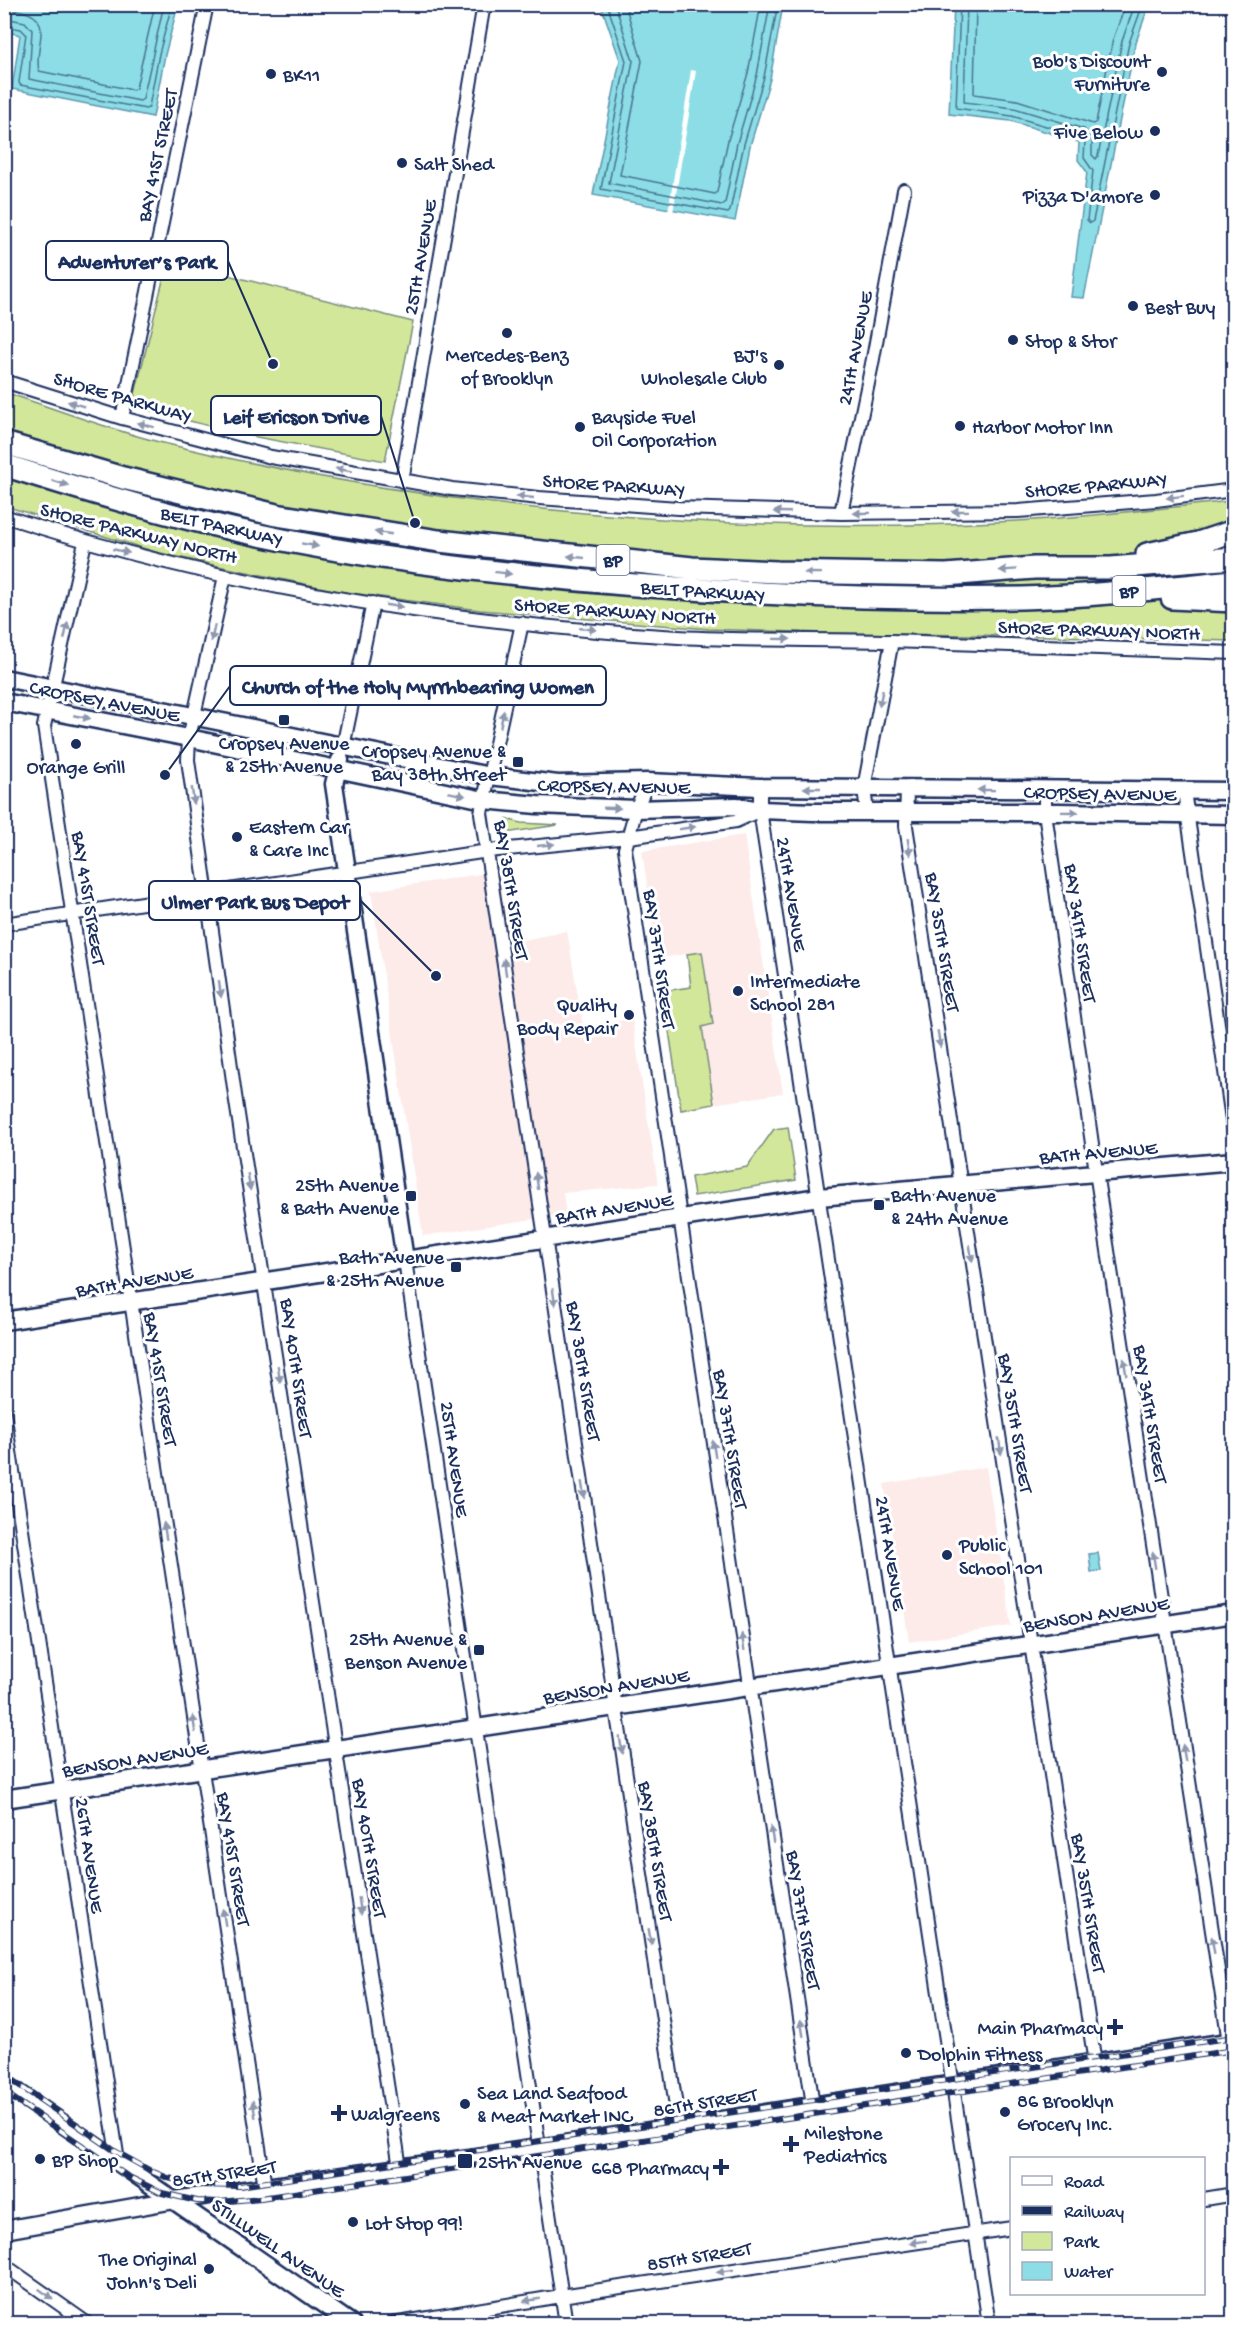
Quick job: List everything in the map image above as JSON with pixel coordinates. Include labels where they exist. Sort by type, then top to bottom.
[{"type":"highway","name":"BELT PARKWAY","points":[[4,442],[123,478],[276,514],[368,531],[526,552],[692,568],[777,572],[946,574],[1034,568],[1111,568],[1233,558]]},
{"type":"highway","name":"BELT PARKWAY","points":[[4,465],[59,483],[202,523],[364,554],[536,577],[784,595],[863,598],[1024,598],[1233,581]]},
{"type":"highway","points":[[1034,568],[1165,552],[1233,531]]},
{"type":"highway","points":[[1024,598],[1177,598],[1233,601]]},
{"type":"main road","name":"CROPSEY AVENUE","points":[[4,678],[490,776],[558,784],[648,782],[760,787],[1233,791]]},
{"type":"main road","name":"CROPSEY AVENUE","points":[[4,702],[484,800],[537,805],[636,809],[736,806],[760,810],[907,813],[1045,812],[1233,815]]},
{"type":"main road","name":"25TH AVENUE","points":[[343,747],[334,784],[405,1260]]},
{"type":"main road","name":"BATH AVENUE","points":[[4,1321],[819,1197],[1233,1161]]},
{"type":"main road","name":"BENSON AVENUE","points":[[4,1799],[1233,1614]]},
{"type":"main road","name":"86TH STREET","points":[[4,2229],[174,2200],[539,2148],[1231,2042]]},
{"type":"main road","name":"STILLWELL AVENUE","points":[[4,2083],[352,2324]]},
{"type":"street","name":"BAY 41ST STREET","points":[[122,418],[207,4]]},
{"type":"street","name":"25TH AVENUE","points":[[402,480],[484,4]]},
{"type":"street","name":"24TH AVENUE","points":[[841,513],[872,364],[904,190]]},
{"type":"street","name":"SHORE PARKWAY","points":[[4,381],[122,418],[271,457],[452,489],[539,498],[678,508],[841,513],[1018,511],[1156,500],[1233,490]]},
{"type":"street","name":"SHORE PARKWAY NORTH","points":[[4,516],[85,542],[225,576],[373,603],[522,623],[680,637],[892,641],[1233,653]]},
{"type":"street","name":"BAY 41ST STREET","points":[[85,542],[44,726],[265,2187]]},
{"type":"street","name":"BAY 40TH STREET","points":[[225,576],[189,738],[188,760],[235,1095],[400,2168]]},
{"type":"street","name":"25TH AVENUE","points":[[343,747],[373,603]]},
{"type":"street","name":"BAY 38TH STREET","points":[[522,623],[481,813],[679,2126]]},
{"type":"street","points":[[867,812],[864,788],[892,641]]},
{"type":"street","name":"BAY 37TH STREET","points":[[648,782],[636,809],[626,849],[679,1219],[813,2105]]},
{"type":"street","name":"24TH AVENUE","points":[[760,787],[760,810],[989,2324]]},
{"type":"street","name":"BAY 35TH STREET","points":[[907,788],[906,826],[1095,2063]]},
{"type":"street","name":"BAY 34TH STREET","points":[[1045,790],[1045,812],[1096,1172],[1164,1624],[1231,2042]]},
{"type":"street","points":[[1184,791],[1233,1133]]},
{"type":"street","points":[[4,924],[488,851],[629,837],[736,821],[760,810]]},
{"type":"street","name":"25TH AVENUE","points":[[405,1260],[566,2324]]},
{"type":"street","name":"26TH AVENUE","points":[[4,1412],[118,2161]]},
{"type":"street","points":[[1205,2199],[1233,2194]]},
{"type":"street","name":"85TH STREET","points":[[392,2324],[1010,2228]]},
{"type":"street","points":[[4,2265],[88,2324]]},
{"type":"shaded area","name":"Intermediate School 281","points":[[744,835],[783,1093],[714,1104],[702,1026],[713,1024],[702,952],[658,958],[642,851]]},
{"type":"shaded area","points":[[499,871],[509,943],[567,931],[583,1026],[632,1019],[658,1184],[563,1193],[566,1214],[423,1236],[371,891]]},
{"type":"shaded area","name":"Public School 101","points":[[986,1467],[1011,1626],[909,1642],[884,1484]]},
{"type":"green space","points":[[168,260],[413,322],[385,461],[240,434],[132,406]]},
{"type":"green space","points":[[4,392],[140,437],[264,466],[477,501],[584,513],[693,521],[801,525],[909,525],[1097,515],[1233,501],[1233,641],[709,629],[480,610],[343,592],[156,552],[5,506]]},
{"type":"green space","points":[[506,819],[521,823],[558,825],[506,833]]},
{"type":"green space","points":[[702,952],[713,1024],[702,1027],[714,1104],[681,1110],[663,991],[691,987],[687,954]]},
{"type":"green space","points":[[788,1127],[796,1180],[694,1196],[691,1177],[747,1167],[774,1129]]},
{"type":"water","points":[[4,5],[178,5],[153,117],[12,89],[20,35],[5,31]]},
{"type":"water","points":[[601,5],[783,5],[770,79],[750,146],[735,221],[593,195],[620,60]]},
{"type":"water","points":[[954,5],[1149,5],[1135,45],[1084,298],[1071,297],[1087,172],[1078,160],[1079,142],[1011,121],[949,114]]},
{"type":"water","points":[[1098,1553],[1101,1571],[1091,1572],[1089,1554]]},
{"type":"pier","points":[[691,70],[696,71],[673,213],[668,212]]},
{"type":"railway","points":[[4,2075],[115,2151],[151,2171],[168,2178],[199,2185],[240,2186],[1234,2037]]},
{"type":"railway","points":[[4,2092],[127,2176],[162,2193],[197,2201],[219,2202],[261,2198],[1234,2050]]},
{"type":"place","name":"Bob's Discount Furniture","points":[[1162,72]]},
{"type":"place","name":"BK11","points":[[271,74]]},
{"type":"place","name":"Five Below","points":[[1155,131]]},
{"type":"place","name":"Salt Shed","points":[[402,163]]},
{"type":"place","name":"Pizza D'amore","points":[[1155,195]]},
{"type":"place","name":"Best Buy","points":[[1133,306]]},
{"type":"place","name":"Mercedes-Benz of Brooklyn","points":[[507,333]]},
{"type":"place","name":"Stop & Stor","points":[[1013,340]]},
{"type":"place","name":"Adventurer’s Park","points":[[273,364]]},
{"type":"place","name":"BJ's Wholesale Club","points":[[779,365]]},
{"type":"place","name":"Harbor Motor Inn","points":[[960,426]]},
{"type":"place","name":"Bayside Fuel Oil Corporation","points":[[580,427]]},
{"type":"place","name":"Leif Ericson Drive","points":[[415,523]]},
{"type":"place","name":"Cropsey Avenue & 25th Avenue","points":[[284,720]]},
{"type":"place","name":"Orange Grill","points":[[76,744]]},
{"type":"place","name":"Cropsey Avenue & Bay 38th Street","points":[[518,762]]},
{"type":"place","name":"Church of the Holy Myrrhbearing Women","points":[[165,775]]},
{"type":"place","name":"Eastern Car & Care Inc","points":[[237,837]]},
{"type":"place","name":"Ulmer Park Bus Depot","points":[[436,976]]},
{"type":"place","name":"Intermediate School 281","points":[[738,991]]},
{"type":"place","name":"Quality Body Repair","points":[[629,1015]]},
{"type":"place","name":"25th Avenue & Bath Avenue","points":[[411,1196]]},
{"type":"place","name":"Bath Avenue & 24th Avenue","points":[[879,1205]]},
{"type":"place","name":"Bath Avenue & 25th Avenue","points":[[456,1267]]},
{"type":"place","name":"Public School 101","points":[[947,1555]]},
{"type":"place","name":"25th Avenue & Benson Avenue","points":[[479,1650]]},
{"type":"place","name":"Main Pharmacy","points":[[1115,2027]]},
{"type":"place","name":"Dolphin Fitness","points":[[906,2053]]},
{"type":"place","name":"Sea Land Seafood & Meat Market INC","points":[[465,2104]]},
{"type":"place","name":"86 Brooklyn Grocery Inc.","points":[[1005,2112]]},
{"type":"place","name":"Walgreens","points":[[339,2113]]},
{"type":"place","name":"Milestone Pediatrics","points":[[791,2144]]},
{"type":"place","name":"BP Shop","points":[[40,2159]]},
{"type":"place","name":"25th Avenue","points":[[465,2161]]},
{"type":"place","name":"668 Pharmacy","points":[[721,2167]]},
{"type":"place","name":"Lot Stop 99!","points":[[353,2222]]},
{"type":"place","name":"The Original John's Deli","points":[[209,2269]]}]
